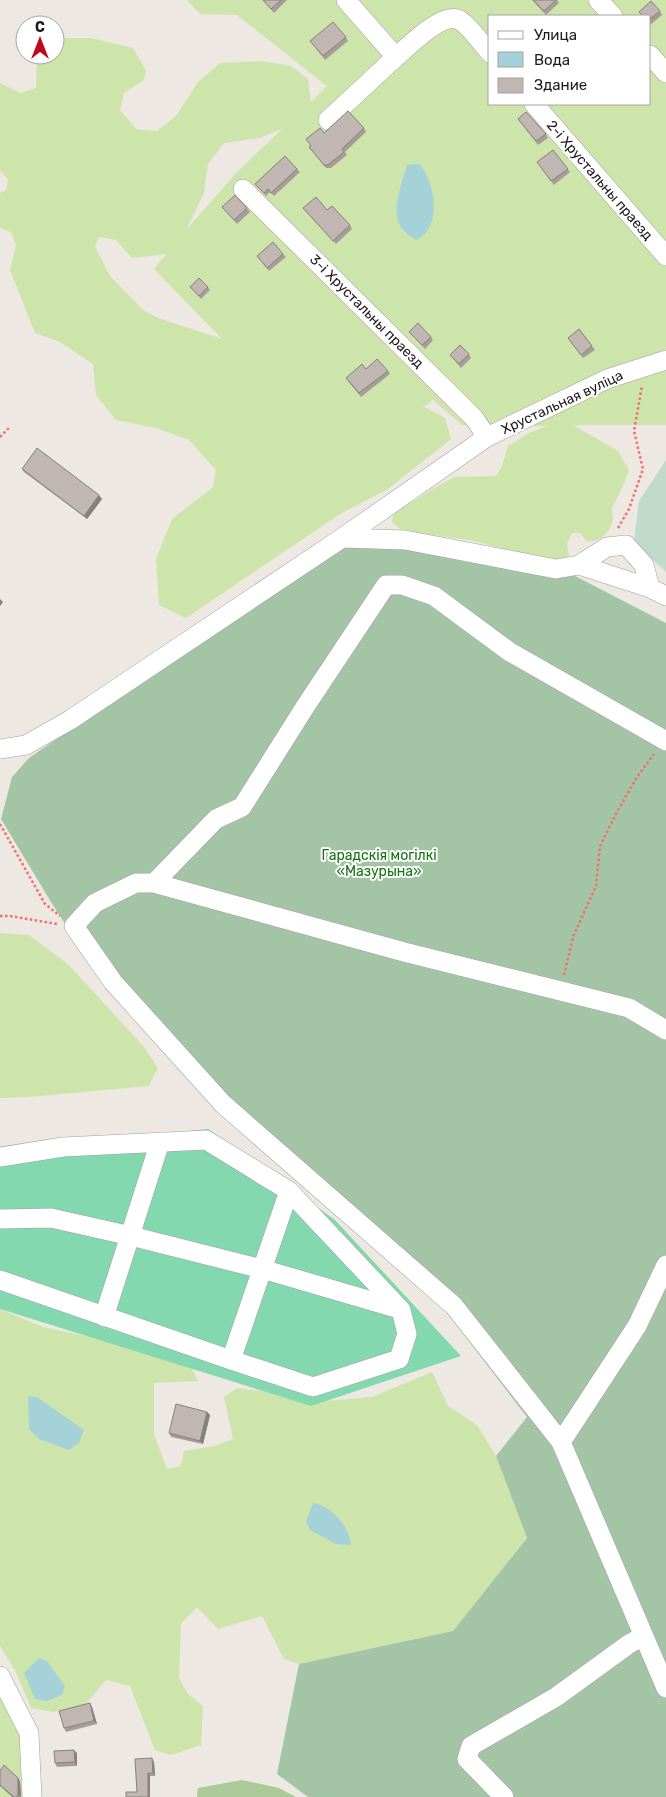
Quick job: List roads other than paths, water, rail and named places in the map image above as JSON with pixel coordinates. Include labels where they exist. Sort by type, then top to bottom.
[{"type":"street","points":[[346,0],[396,57]]},
{"type":"street","points":[[598,0],[612,15]]},
{"type":"street","points":[[328,120],[396,57],[437,23],[449,17],[461,20],[488,51]]},
{"type":"street","points":[[651,56],[666,73]]},
{"type":"street","name":"2-і Хрустальны праезд","points":[[535,105],[666,256]]},
{"type":"street","name":"3-і Хрустальны праезд","points":[[244,189],[474,418],[487,437]]},
{"type":"street","name":"Хрустальная вуліца","points":[[0,749],[26,745],[70,720],[342,538],[487,437],[606,379],[666,360]]},
{"type":"street","points":[[342,538],[405,540],[556,569],[579,565],[607,547],[626,545],[644,565],[658,592]]},
{"type":"street","points":[[579,565],[658,592]]},
{"type":"street","points":[[154,884],[216,819],[242,807],[305,707],[386,585],[402,584],[434,596],[510,652],[665,740]]},
{"type":"street","points":[[666,1030],[629,1008],[404,952],[154,884],[136,883],[95,903],[74,926],[113,982],[223,1104],[454,1306],[561,1442],[666,1688]]},
{"type":"street","points":[[0,1157],[63,1147],[206,1140],[289,1191],[401,1310],[407,1334],[399,1359],[313,1387],[0,1280]]},
{"type":"street","points":[[104,1316],[160,1142]]},
{"type":"street","points":[[230,1360],[289,1191]]},
{"type":"street","points":[[0,1218],[51,1218],[131,1236],[262,1269],[401,1310]]},
{"type":"street","points":[[561,1442],[637,1326],[666,1265]]},
{"type":"street","points":[[504,1797],[467,1759],[470,1746],[556,1697],[643,1636]]},
{"type":"street","points":[[2,1687],[29,1733],[32,1797]]},
{"type":"water","points":[[420,164],[425,172],[430,182],[434,204],[431,225],[417,240],[404,231],[399,224],[397,216],[398,199],[407,165]]},
{"type":"water","points":[[28,1396],[37,1397],[84,1430],[79,1443],[69,1450],[39,1439],[29,1429]]},
{"type":"water","points":[[313,1503],[327,1508],[338,1518],[347,1531],[351,1545],[336,1544],[310,1530],[306,1521]]},
{"type":"water","points":[[39,1658],[47,1661],[65,1686],[62,1695],[47,1701],[35,1699],[24,1673]]},
{"type":"park label","name":"Гарадскія могілкі «Мазурына»","points":[[379,864]]}]
